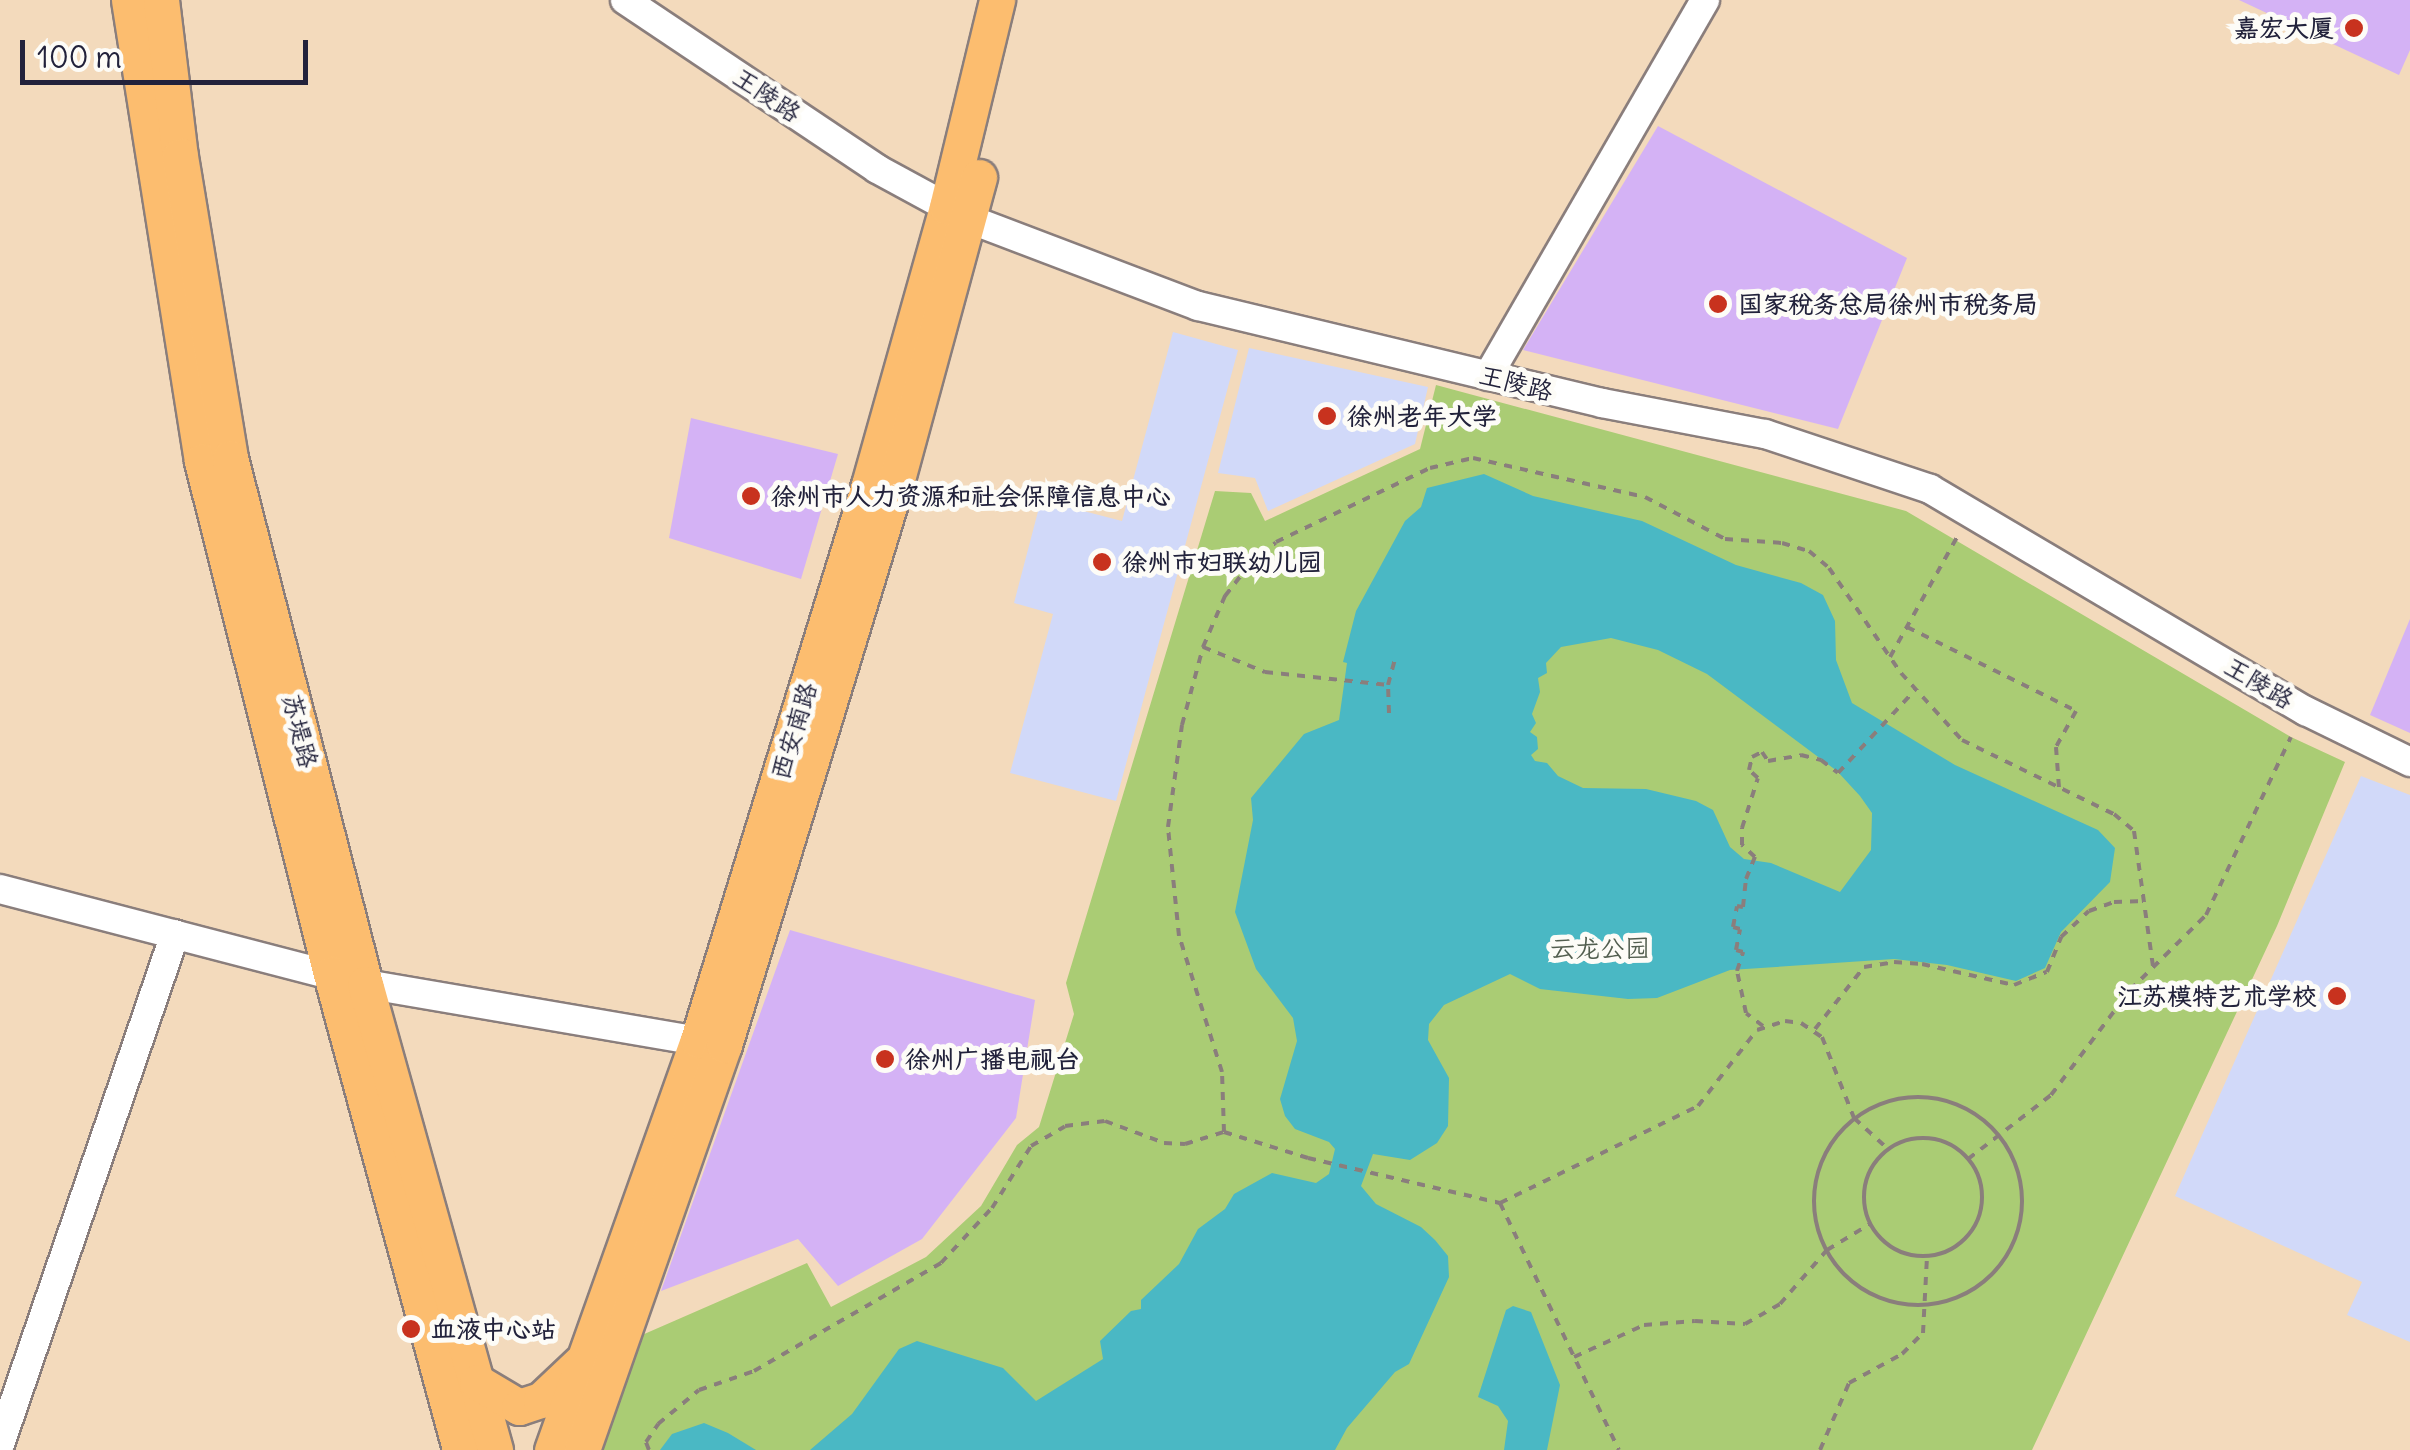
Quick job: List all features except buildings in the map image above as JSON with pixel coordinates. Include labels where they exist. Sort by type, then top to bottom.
[{"type":"main road","name":"苏堤路","points":[[129,0],[202,461],[331,974],[460,1450]]},
{"type":"main road","name":"苏堤路","points":[[161,0],[180,156],[230,458],[365,984],[495,1450]]},
{"type":"main road","name":"西安南路","points":[[582,1450],[896,483],[958,212],[997,0]]},
{"type":"main road","name":"西安南路","points":[[958,212],[1018,0]]},
{"type":"main road","name":"西安南路","points":[[552,1450],[584,1359],[712,1043]]},
{"type":"main road","points":[[477,1382],[519,1407],[541,1400],[584,1359]]},
{"type":"street","name":"王陵路","points":[[625,0],[877,169],[958,212],[1198,306],[1488,376],[1766,434],[1930,489],[2306,711],[2410,762]]},
{"type":"street","points":[[1488,376],[1704,0]]},
{"type":"street","points":[[0,889],[365,984],[712,1043]]},
{"type":"street","points":[[0,1444],[176,934]]},
{"type":"path","points":[[1224,1132],[1222,1072],[1179,936],[1168,827],[1182,725],[1202,646],[1225,596],[1249,566],[1276,542],[1430,468],[1473,458],[1645,496],[1725,538],[1782,543],[1809,551],[1830,568],[1890,657],[1962,740],[2114,814],[2134,831],[2154,966]]},
{"type":"path","points":[[1890,657],[1957,537]]},
{"type":"path","points":[[1907,627],[2076,711],[2056,746],[2059,790]]},
{"type":"path","points":[[1202,646],[1266,672],[1388,685]]},
{"type":"path","points":[[1389,713],[1388,685],[1395,658]]},
{"type":"path","points":[[1763,1026],[1746,1014],[1736,971],[1743,952],[1736,950],[1740,929],[1733,927],[1737,906],[1743,907],[1746,879],[1755,857],[1742,845],[1742,828],[1758,778],[1749,770],[1752,757],[1762,752],[1768,760],[1801,756],[1821,760],[1838,773],[1916,689]]},
{"type":"path","points":[[1968,1160],[2051,1095],[2130,990],[2206,915],[2291,737]]},
{"type":"path","points":[[1815,1029],[1864,967],[1922,964],[2014,985],[2048,972],[2062,937],[2089,911],[2114,902],[2145,901]]},
{"type":"path","points":[[649,1450],[646,1442],[658,1424],[699,1390],[754,1371],[941,1263],[992,1208],[1031,1146],[1065,1126],[1105,1120],[1164,1144],[1185,1144],[1224,1132],[1308,1158],[1500,1203],[1698,1106],[1763,1026],[1785,1022],[1815,1029]]},
{"type":"path","points":[[1815,1029],[1854,1118],[1888,1149]]},
{"type":"path","points":[[1916,1096],[1952,1102],[1984,1119],[2008,1146],[2022,1179],[2023,1215],[2012,1249],[1991,1278],[1961,1297],[1926,1306],[1892,1302],[1862,1289],[1836,1267],[1813,1205],[1817,1172],[1831,1142],[1854,1118],[1884,1102],[1916,1096]]},
{"type":"path","points":[[1924,1138],[1944,1142],[1968,1160],[1982,1186],[1982,1206],[1976,1226],[1964,1241],[1927,1257],[1890,1248],[1870,1224],[1863,1199],[1866,1180],[1888,1149],[1924,1138]]},
{"type":"path","points":[[1500,1203],[1619,1450]]},
{"type":"path","points":[[1574,1357],[1644,1326],[1695,1321],[1745,1324],[1780,1304],[1827,1250],[1870,1224]]},
{"type":"path","points":[[1820,1450],[1849,1383],[1902,1354],[1923,1333],[1927,1257]]},
{"type":"shaded area","name":"徐州市妇联幼儿园","points":[[1173,332],[1238,350],[1116,801],[1010,773],[1053,614],[1014,603],[1041,500],[1122,521]]},
{"type":"shaded area","name":"徐州老年大学","points":[[1249,348],[1428,387],[1415,444],[1268,511],[1255,478],[1218,473]]},
{"type":"shaded area","name":"江苏模特艺术学校","points":[[2361,776],[2410,795],[2410,1342],[2347,1315],[2362,1282],[2175,1196]]},
{"type":"green space","name":"云龙公园","points":[[1436,385],[1906,511],[2291,737],[2345,762],[2277,926],[2032,1450],[603,1450],[642,1335],[807,1263],[831,1307],[926,1257],[981,1206],[1017,1145],[1039,1127],[1074,1014],[1066,983],[1215,491],[1251,493],[1265,521],[1420,449]]},
{"type":"water","name":"云龙公园","points":[[1484,474],[1533,496],[1642,521],[1736,565],[1801,583],[1823,595],[1835,621],[1836,660],[1852,703],[1955,765],[2098,830],[2115,848],[2110,882],[2061,932],[2045,968],[2016,981],[1947,965],[1894,959],[1730,970],[1657,998],[1628,999],[1540,989],[1510,974],[1444,1005],[1429,1024],[1428,1040],[1449,1078],[1448,1126],[1437,1143],[1410,1160],[1373,1154],[1361,1186],[1376,1204],[1421,1227],[1435,1240],[1448,1256],[1449,1277],[1409,1364],[1395,1372],[1347,1428],[1335,1450],[810,1450],[852,1414],[899,1349],[917,1341],[1003,1368],[1036,1401],[1103,1359],[1100,1341],[1131,1311],[1141,1309],[1141,1300],[1179,1264],[1198,1229],[1225,1209],[1234,1194],[1272,1173],[1316,1183],[1329,1174],[1335,1149],[1329,1142],[1295,1129],[1285,1116],[1280,1099],[1297,1041],[1293,1018],[1256,969],[1235,912],[1253,820],[1251,798],[1304,734],[1339,720],[1347,663],[1343,662],[1356,611],[1405,521],[1421,507],[1427,488]],"holes":[[[1611,638],[1658,650],[1707,674],[1837,771],[1860,796],[1872,813],[1871,850],[1840,892],[1771,863],[1744,859],[1730,847],[1713,810],[1696,801],[1646,789],[1583,788],[1558,776],[1547,763],[1535,761],[1531,755],[1538,749],[1537,737],[1530,732],[1536,723],[1532,714],[1540,692],[1538,678],[1547,673],[1546,663],[1561,647]]]},
{"type":"water","points":[[1513,1306],[1531,1312],[1560,1385],[1547,1450],[1504,1450],[1508,1421],[1498,1406],[1478,1397],[1506,1310]]},
{"type":"water","points":[[704,1423],[756,1450],[660,1450],[672,1434]]},
{"type":"place","name":"嘉宏大厦","points":[[2354,28]]},
{"type":"place","name":"国家税务总局徐州市税务局","points":[[1718,304]]},
{"type":"place","name":"徐州老年大学","points":[[1327,416]]},
{"type":"place","name":"徐州市人力资源和社会保障信息中心","points":[[751,496]]},
{"type":"place","name":"徐州市妇联幼儿园","points":[[1102,562]]},
{"type":"place","name":"江苏模特艺术学校","points":[[2337,996]]},
{"type":"place","name":"徐州广播电视台","points":[[885,1059]]},
{"type":"place","name":"血液中心站","points":[[411,1329]]}]
